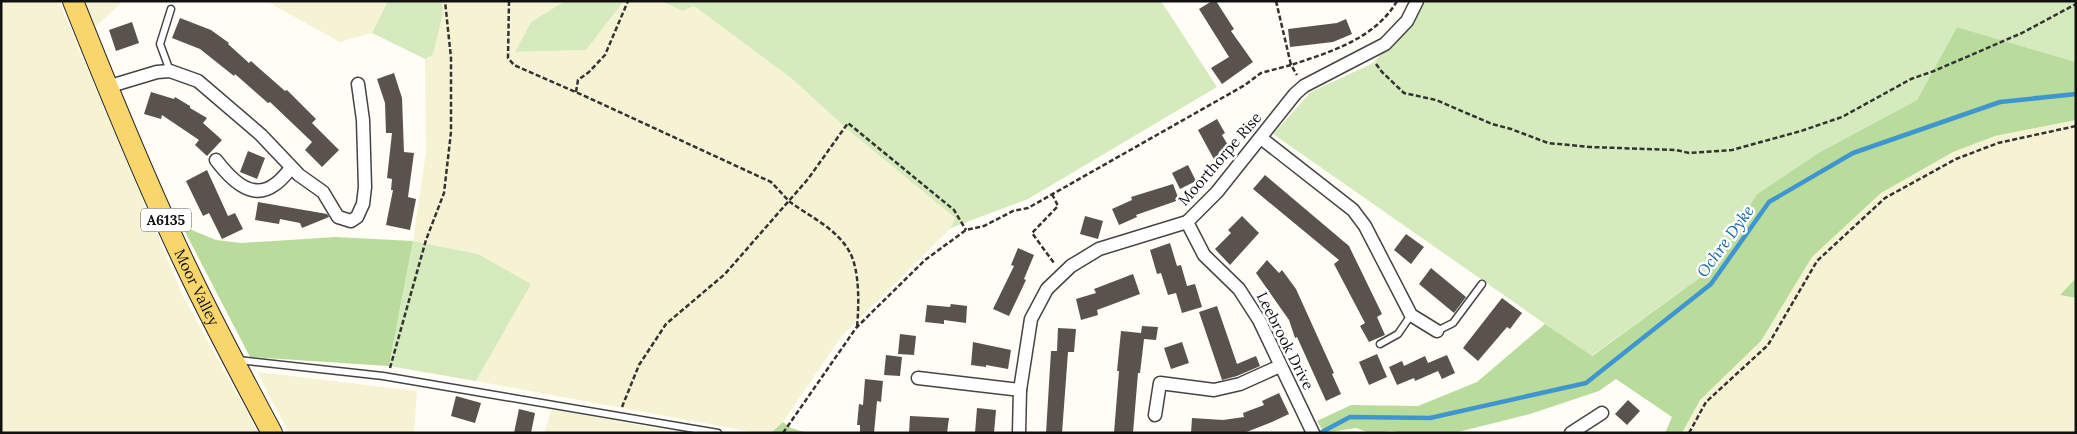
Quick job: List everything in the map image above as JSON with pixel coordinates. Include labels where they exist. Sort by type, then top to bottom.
[{"type":"main road","name":"Moor Valley","points":[[73,1],[107,87],[185,264],[232,359],[272,433]]},
{"type":"street","name":"Moorthorpe Rise","points":[[1019,433],[1020,390],[1031,319],[1047,288],[1071,266],[1099,249],[1187,222],[1217,192],[1295,94],[1304,86],[1385,44],[1406,21],[1417,1]]},
{"type":"street","points":[[107,87],[147,74],[170,71],[198,82],[261,135],[291,168],[323,192],[338,216],[351,221],[357,217],[363,204],[364,187],[363,120],[358,84]]},
{"type":"street","points":[[1261,138],[1353,210],[1365,226],[1411,315],[1437,330]]},
{"type":"street","points":[[216,160],[234,181],[244,188],[255,190],[274,186],[291,168]]},
{"type":"street","name":"Leebrook Drive","points":[[1187,222],[1204,255],[1239,288],[1259,320],[1310,428]]},
{"type":"street","points":[[1155,415],[1160,383],[1214,390],[1240,384],[1280,366]]},
{"type":"street","points":[[918,378],[1020,390]]},
{"type":"street","points":[[1571,433],[1602,413]]},
{"type":"lane","points":[[170,71],[160,44],[171,9]]},
{"type":"lane","points":[[1437,330],[1453,323],[1482,284]]},
{"type":"lane","points":[[1380,344],[1398,334],[1411,315]]},
{"type":"lane","points":[[232,359],[388,376],[718,433]]},
{"type":"path","points":[[388,376],[426,240],[444,193],[451,132],[451,58],[445,1]]},
{"type":"path","points":[[509,1],[508,58],[514,65],[772,182],[789,201],[836,236],[850,251],[857,278],[856,328]]},
{"type":"path","points":[[576,92],[578,80],[589,72],[605,55],[628,1]]},
{"type":"path","points":[[1276,1],[1291,66],[1304,86]]},
{"type":"path","points":[[783,433],[856,328],[925,260],[966,230],[984,226],[1013,211],[1028,208],[1245,85],[1261,73],[1291,66],[1328,53],[1362,37],[1392,10],[1397,1]]},
{"type":"path","points":[[1368,53],[1382,72],[1404,93],[1436,100],[1492,124],[1548,143],[1590,148],[1676,150],[1688,153],[1732,150],[1801,131],[1842,117],[1910,79],[1934,71],[2022,33],[2076,4]]},
{"type":"path","points":[[618,417],[639,365],[666,324],[725,274],[808,179],[848,122],[954,210],[966,230]]},
{"type":"path","points":[[1688,433],[1706,402],[1768,345],[1817,261],[1885,198],[1956,159],[1998,143],[2076,126]]},
{"type":"path","points":[[1052,194],[1058,206],[1032,233],[1062,274]]},
{"type":"shaded area","points":[[1,1],[59,1],[183,296],[258,433],[1,433]]},
{"type":"shaded area","points":[[81,1],[123,1],[92,30]]},
{"type":"shaded area","points":[[266,1],[388,1],[372,33],[340,42]]},
{"type":"shaded area","points":[[442,1],[565,1],[531,22],[515,52],[586,50],[624,1],[661,1],[683,11],[694,6],[791,78],[847,129],[955,218],[951,228],[841,337],[783,422],[771,433],[758,433],[476,381],[530,284],[478,254],[413,241],[426,151],[425,59],[433,55],[443,13]]},
{"type":"shaded area","points":[[2076,120],[2076,278],[2061,295],[2076,298],[2076,433],[1682,433],[1700,400],[1761,341],[1812,257],[1881,193],[1953,152],[1995,136]]},
{"type":"shaded area","points":[[257,372],[417,391],[414,433],[289,433]]},
{"type":"shaded area","points":[[552,409],[681,433],[544,433]]},
{"type":"green space","points":[[388,1],[442,1],[443,13],[433,55],[425,59],[372,33]]},
{"type":"green space","points":[[565,1],[624,1],[586,50],[515,52],[531,22]]},
{"type":"green space","points":[[661,1],[1161,1],[1217,87],[1028,199],[951,228],[955,218],[847,129],[791,78],[694,6],[683,11]]},
{"type":"green space","points":[[1426,1],[2076,1],[2076,62],[1957,27],[1917,100],[1820,152],[1757,194],[1709,271],[1591,356],[1273,134],[1311,92],[1373,63],[1414,19]]},
{"type":"green space","points":[[1957,27],[2076,62],[2076,120],[1995,136],[1953,152],[1881,193],[1812,257],[1761,341],[1700,400],[1682,433],[1665,433],[1672,417],[1616,379],[1599,391],[1530,414],[1454,433],[1398,433],[1394,431],[1370,433],[1356,428],[1324,433],[1317,421],[1351,405],[1418,406],[1477,382],[1545,324],[1592,356],[1709,271],[1757,194],[1820,152],[1917,100]]},
{"type":"green space","points":[[182,226],[216,240],[241,243],[336,237],[413,241],[389,366],[250,357]]},
{"type":"green space","points":[[413,241],[478,254],[531,284],[476,381],[389,366]]},
{"type":"green space","points":[[2076,278],[2076,298],[2060,295]]},
{"type":"green space","points":[[783,422],[791,428],[807,433],[771,433]]},
{"type":"building","points":[[1212,1],[1216,1],[1234,29],[1231,31],[1253,62],[1222,84],[1211,68],[1229,57],[1199,9]]},
{"type":"building","points":[[180,18],[211,30],[229,43],[249,63],[251,61],[285,91],[287,90],[316,119],[312,123],[339,150],[322,167],[305,150],[312,142],[270,102],[268,103],[235,74],[234,76],[200,49],[172,38]]},
{"type":"building","points":[[1346,19],[1352,34],[1333,42],[1290,47],[1288,29],[1337,23]]},
{"type":"building","points":[[132,22],[139,43],[116,51],[109,30]]},
{"type":"building","points":[[394,73],[402,98],[404,152],[414,153],[408,197],[416,199],[410,230],[386,225],[393,190],[391,190],[392,179],[387,178],[392,133],[386,133],[385,103],[377,79]]},
{"type":"building","points":[[151,92],[174,99],[175,97],[190,106],[190,108],[207,118],[203,123],[222,140],[207,156],[195,145],[199,140],[162,115],[161,119],[144,114]]},
{"type":"building","points":[[1217,119],[1225,133],[1222,135],[1233,154],[1216,163],[1198,130]]},
{"type":"building","points":[[248,151],[265,158],[257,179],[240,172]]},
{"type":"building","points":[[1188,165],[1196,181],[1180,189],[1172,173]]},
{"type":"building","points":[[207,170],[228,216],[235,213],[243,229],[222,239],[209,213],[203,216],[186,181]]},
{"type":"building","points":[[1265,175],[1349,246],[1382,314],[1377,317],[1385,335],[1369,342],[1360,326],[1365,323],[1334,264],[1339,260],[1253,189]]},
{"type":"building","points":[[1173,184],[1179,200],[1136,215],[1137,217],[1119,225],[1112,209],[1132,200],[1131,197]]},
{"type":"building","points":[[258,202],[327,214],[329,217],[302,228],[300,223],[280,219],[279,224],[255,220]]},
{"type":"building","points":[[1085,216],[1103,221],[1098,239],[1080,234]]},
{"type":"building","points":[[1242,216],[1259,233],[1230,265],[1215,249],[1231,233],[1228,230]]},
{"type":"building","points":[[1406,234],[1424,247],[1411,264],[1394,250]]},
{"type":"building","points":[[1170,243],[1177,266],[1181,265],[1187,286],[1195,284],[1202,307],[1182,313],[1176,293],[1168,295],[1161,273],[1157,274],[1150,250]]},
{"type":"building","points":[[1018,248],[1034,255],[1024,279],[1026,280],[1009,316],[993,309],[1014,266],[1011,265]]},
{"type":"building","points":[[1267,260],[1279,273],[1282,270],[1296,289],[1334,373],[1332,374],[1341,394],[1326,401],[1297,337],[1295,338],[1289,320],[1256,273]]},
{"type":"building","points":[[1431,268],[1466,297],[1454,313],[1419,284]]},
{"type":"building","points":[[1133,274],[1140,294],[1097,310],[1098,315],[1081,320],[1076,299],[1096,293],[1094,289]]},
{"type":"building","points":[[1502,298],[1522,313],[1510,329],[1507,327],[1478,361],[1463,348]]},
{"type":"building","points":[[951,304],[967,306],[966,323],[944,320],[944,324],[925,322],[927,305],[950,307]]},
{"type":"building","points":[[1217,306],[1237,364],[1256,356],[1260,366],[1222,380],[1199,312]]},
{"type":"building","points":[[1142,326],[1158,327],[1156,340],[1144,339],[1140,373],[1138,373],[1133,433],[1114,433],[1121,331],[1141,333]]},
{"type":"building","points":[[1058,328],[1076,329],[1074,352],[1068,352],[1062,433],[1046,433],[1051,351],[1057,351]]},
{"type":"building","points":[[900,334],[916,336],[914,355],[898,354]]},
{"type":"building","points":[[973,342],[1011,350],[1008,369],[986,365],[986,367],[971,365]]},
{"type":"building","points":[[1182,342],[1189,363],[1171,369],[1164,348]]},
{"type":"building","points":[[1377,354],[1387,377],[1369,385],[1359,362]]},
{"type":"building","points":[[886,355],[902,357],[900,376],[884,375]]},
{"type":"building","points":[[1447,355],[1455,373],[1442,379],[1438,371],[1415,381],[1414,378],[1397,385],[1389,367],[1402,361],[1404,366],[1425,356],[1428,363]]},
{"type":"building","points":[[865,379],[883,381],[881,402],[877,401],[874,433],[860,433],[860,425],[857,425],[859,404],[863,405]]},
{"type":"building","points":[[1279,393],[1289,414],[1272,422],[1244,433],[1191,433],[1192,418],[1223,420],[1244,417],[1243,413],[1264,405],[1262,401]]},
{"type":"building","points":[[456,396],[481,403],[475,423],[451,416]]},
{"type":"building","points":[[1628,400],[1640,411],[1627,425],[1615,414]]},
{"type":"building","points":[[977,408],[996,410],[994,433],[975,433]]},
{"type":"building","points":[[519,409],[535,413],[531,433],[514,433]]},
{"type":"building","points":[[910,416],[949,418],[947,433],[909,433]]},
{"type":"waterway","name":"Ochre Dyke","points":[[1320,433],[1350,417],[1430,418],[1586,383],[1711,284],[1769,202],[1853,153],[2000,102],[2076,94]]}]
